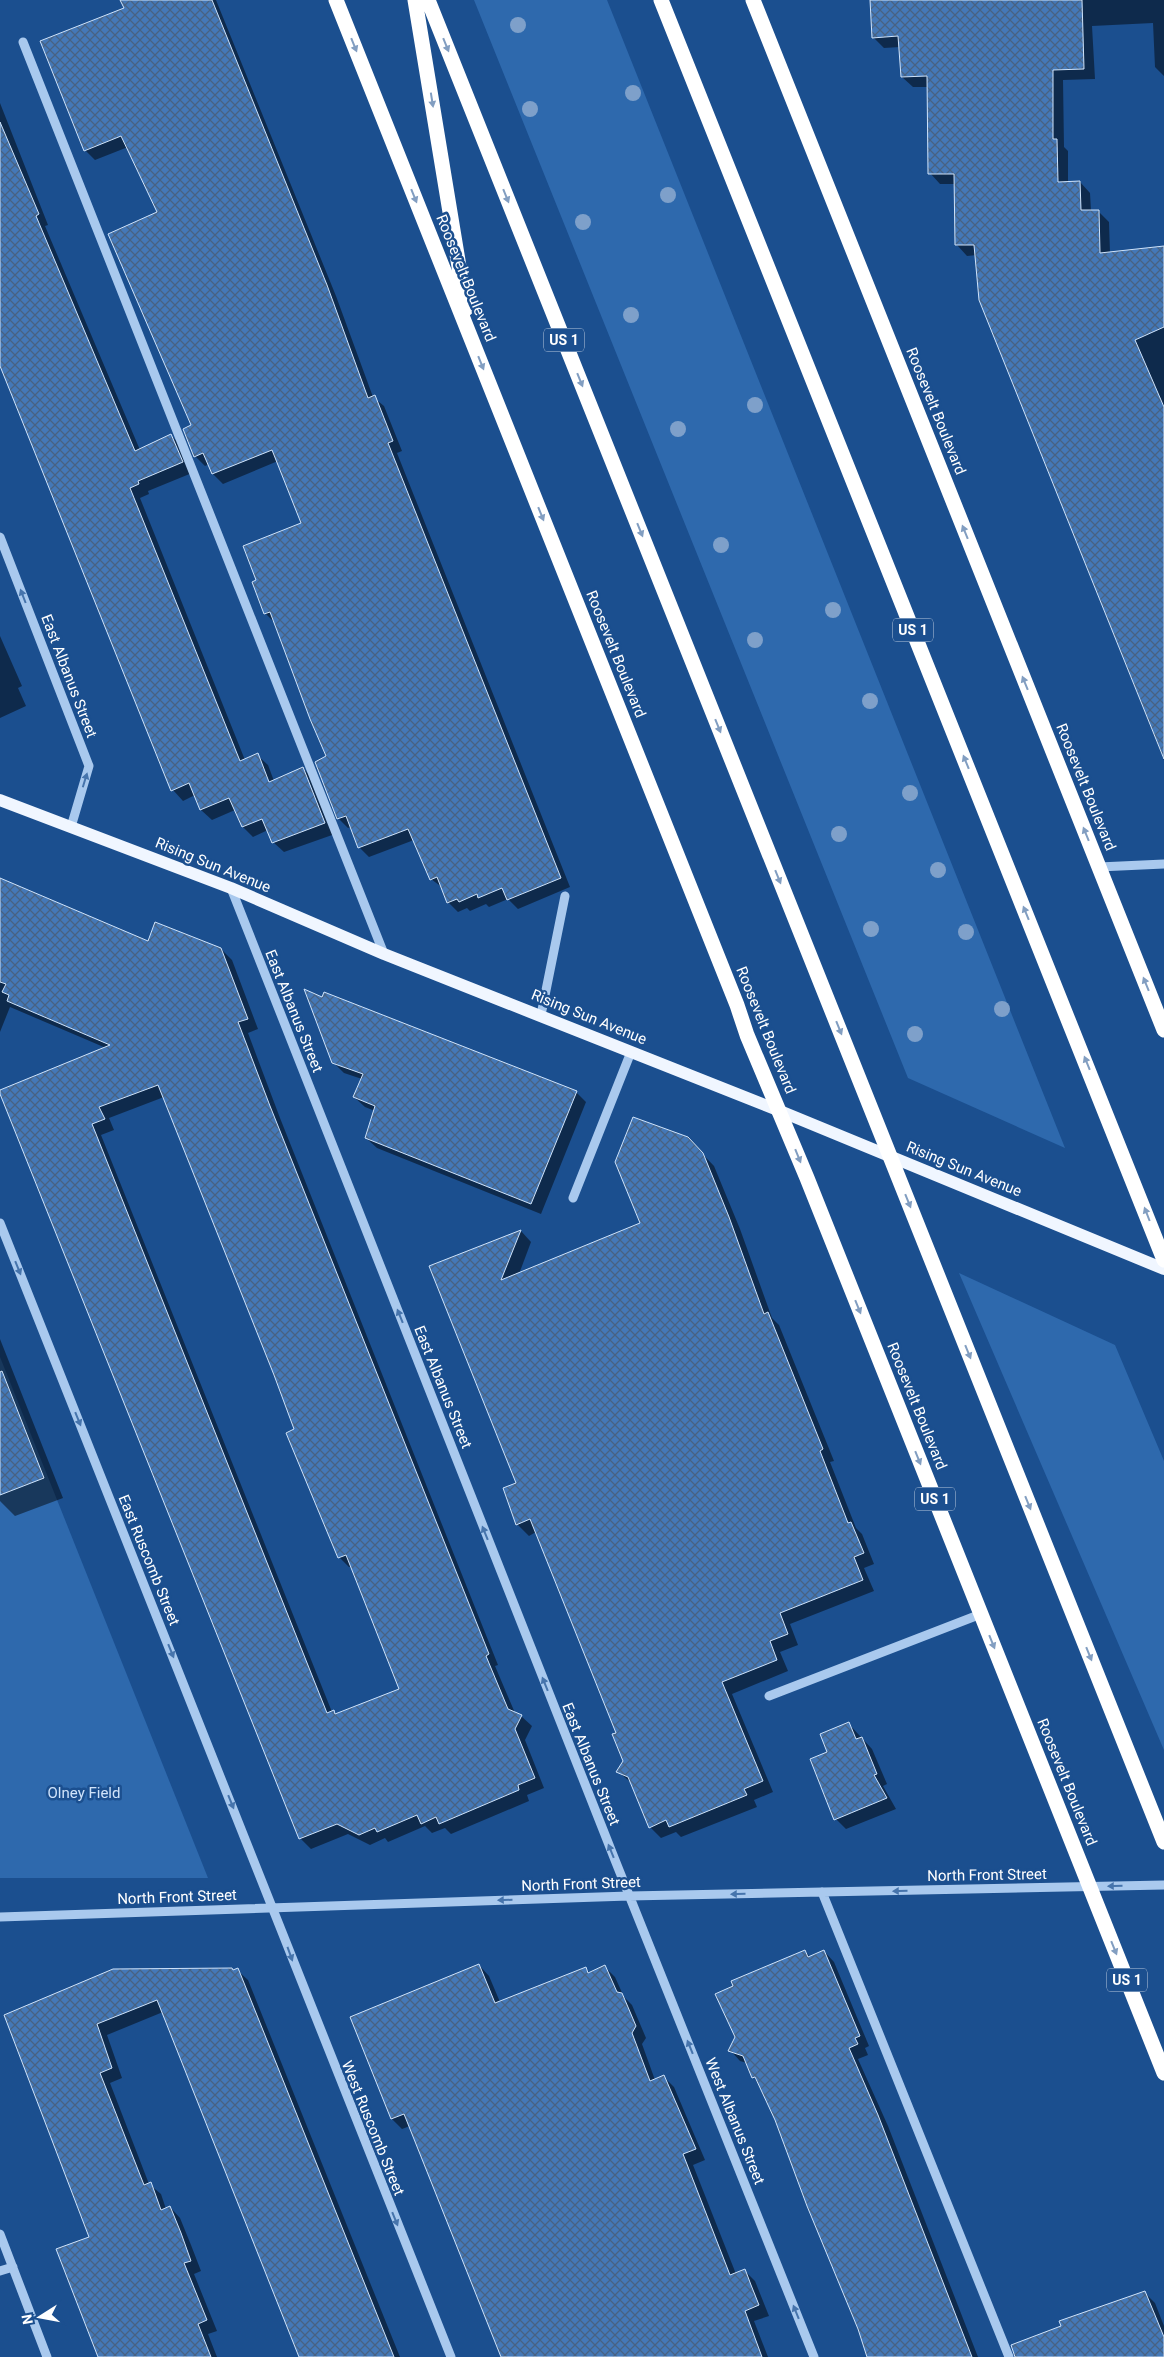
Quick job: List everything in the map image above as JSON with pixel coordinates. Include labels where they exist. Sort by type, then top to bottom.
[{"type":"highway","name":"Roosevelt Boulevard","points":[[336,0],[737,1005],[747,1036],[780,1111],[1164,2073]]},
{"type":"highway","points":[[416,0],[471,337]]},
{"type":"highway","name":"US 1","points":[[428,0],[1164,1842]]},
{"type":"highway","name":"US 1","points":[[661,0],[1164,1260]]},
{"type":"highway","name":"Roosevelt Boulevard","points":[[753,0],[1164,1030]]},
{"type":"main road","name":"Rising Sun Avenue","points":[[0,800],[231,888],[384,954],[780,1111],[1164,1269]]},
{"type":"street","points":[[23,42],[384,954]]},
{"type":"street","name":"East Albanus Street","points":[[0,537],[89,766],[70,827]]},
{"type":"street","points":[[1099,867],[1164,864]]},
{"type":"street","name":"East Albanus Street","points":[[231,888],[629,1896]]},
{"type":"street","points":[[541,1015],[565,896]]},
{"type":"street","points":[[573,1198],[631,1052]]},
{"type":"street","name":"East Ruscomb Street","points":[[0,1223],[273,1908]]},
{"type":"street","points":[[769,1696],[981,1614]]},
{"type":"street","name":"North Front Street","points":[[0,1917],[629,1896],[1164,1885]]},
{"type":"street","points":[[822,1892],[1009,2357]]},
{"type":"street","name":"West Albanus Street","points":[[629,1896],[814,2357]]},
{"type":"street","name":"West Ruscomb Street","points":[[273,1908],[309,2005],[451,2357]]},
{"type":"street","points":[[0,2234],[47,2357]]},
{"type":"street","points":[[0,2271],[13,2267]]},
{"type":"green space","points":[[474,0],[607,0],[1065,1148],[908,1078]]},
{"type":"green space","points":[[959,1273],[1115,1345],[1164,1461],[1164,1750]]},
{"type":"green space","name":"Olney Field","points":[[0,1357],[208,1878],[0,1878]]},
{"type":"building","points":[[120,0],[212,0],[327,285],[368,398],[375,395],[393,441],[388,443],[561,878],[507,900],[502,888],[478,898],[477,894],[459,902],[457,899],[447,903],[437,877],[430,880],[408,829],[358,848],[346,816],[337,819],[315,762],[326,756],[310,719],[270,612],[264,614],[252,582],[256,580],[243,546],[301,523],[272,450],[212,474],[203,453],[194,457],[183,429],[191,425],[108,234],[157,212],[121,136],[84,151],[40,41],[124,8]]},
{"type":"building","points":[[870,0],[1082,0],[1084,69],[1053,70],[1053,139],[1057,139],[1058,182],[1080,181],[1081,210],[1099,210],[1100,253],[1164,246],[1164,327],[1135,340],[1164,407],[1164,759],[979,300],[974,245],[955,245],[954,174],[928,174],[927,76],[901,77],[898,36],[872,38]]},
{"type":"building","points":[[0,122],[39,214],[36,216],[135,451],[171,434],[183,462],[138,481],[139,484],[130,488],[240,761],[258,753],[269,782],[303,767],[325,823],[272,843],[262,819],[242,827],[229,798],[200,810],[189,783],[171,791],[0,366]]},
{"type":"building","points":[[0,878],[148,941],[155,922],[221,948],[248,1019],[238,1022],[270,1106],[489,1654],[486,1656],[508,1709],[522,1715],[515,1729],[535,1778],[518,1785],[519,1790],[439,1824],[436,1817],[421,1824],[417,1815],[377,1832],[375,1828],[359,1835],[337,1824],[299,1839],[0,1094],[0,1090],[110,1045],[7,1001],[9,995],[2,992],[6,984],[0,982]],"holes":[[[158,1085],[294,1429],[286,1433],[338,1558],[346,1555],[399,1689],[335,1714],[334,1710],[327,1713],[92,1124],[105,1119],[99,1107]]]},
{"type":"building","points":[[304,989],[322,997],[324,992],[577,1091],[531,1204],[365,1138],[375,1106],[353,1097],[363,1074],[332,1063]]},
{"type":"building","points":[[633,1117],[688,1137],[703,1153],[729,1217],[764,1314],[768,1312],[823,1449],[820,1451],[848,1523],[851,1522],[864,1553],[854,1557],[863,1580],[780,1613],[788,1634],[770,1641],[777,1660],[722,1682],[763,1781],[744,1789],[747,1795],[669,1827],[666,1820],[649,1828],[628,1777],[616,1772],[623,1761],[612,1734],[616,1733],[530,1519],[516,1525],[503,1488],[516,1483],[429,1266],[521,1230],[501,1280],[640,1223],[615,1162]]},
{"type":"building","points":[[2,1371],[44,1478],[0,1495],[0,1372]]},
{"type":"building","points":[[849,1722],[856,1739],[862,1737],[877,1774],[874,1775],[887,1798],[834,1820],[810,1759],[827,1752],[820,1734]]},
{"type":"building","points":[[805,1950],[808,1957],[824,1950],[860,2036],[855,2038],[858,2044],[849,2048],[878,2115],[972,2357],[867,2357],[858,2329],[807,2206],[775,2120],[755,2077],[752,2078],[743,2056],[728,2051],[735,2037],[715,1994],[733,1986],[731,1981]]},
{"type":"building","points":[[479,1964],[495,2003],[586,1967],[588,1973],[605,1965],[617,1992],[622,1993],[636,2026],[632,2033],[650,2081],[664,2075],[696,2149],[683,2154],[730,2275],[745,2269],[759,2305],[745,2311],[762,2357],[501,2357],[404,2114],[391,2119],[350,2017]]},
{"type":"building","points":[[232,1968],[233,1970],[238,1968],[394,2357],[299,2357],[157,2000],[97,2024],[112,2068],[100,2073],[144,2185],[151,2182],[161,2210],[170,2206],[181,2233],[191,2261],[184,2263],[207,2320],[198,2324],[211,2357],[98,2357],[56,2249],[89,2237],[4,2015],[113,1969]]},
{"type":"building","points":[[1145,2291],[1164,2337],[1164,2357],[1015,2357],[1011,2345],[1061,2326],[1059,2321]]}]
